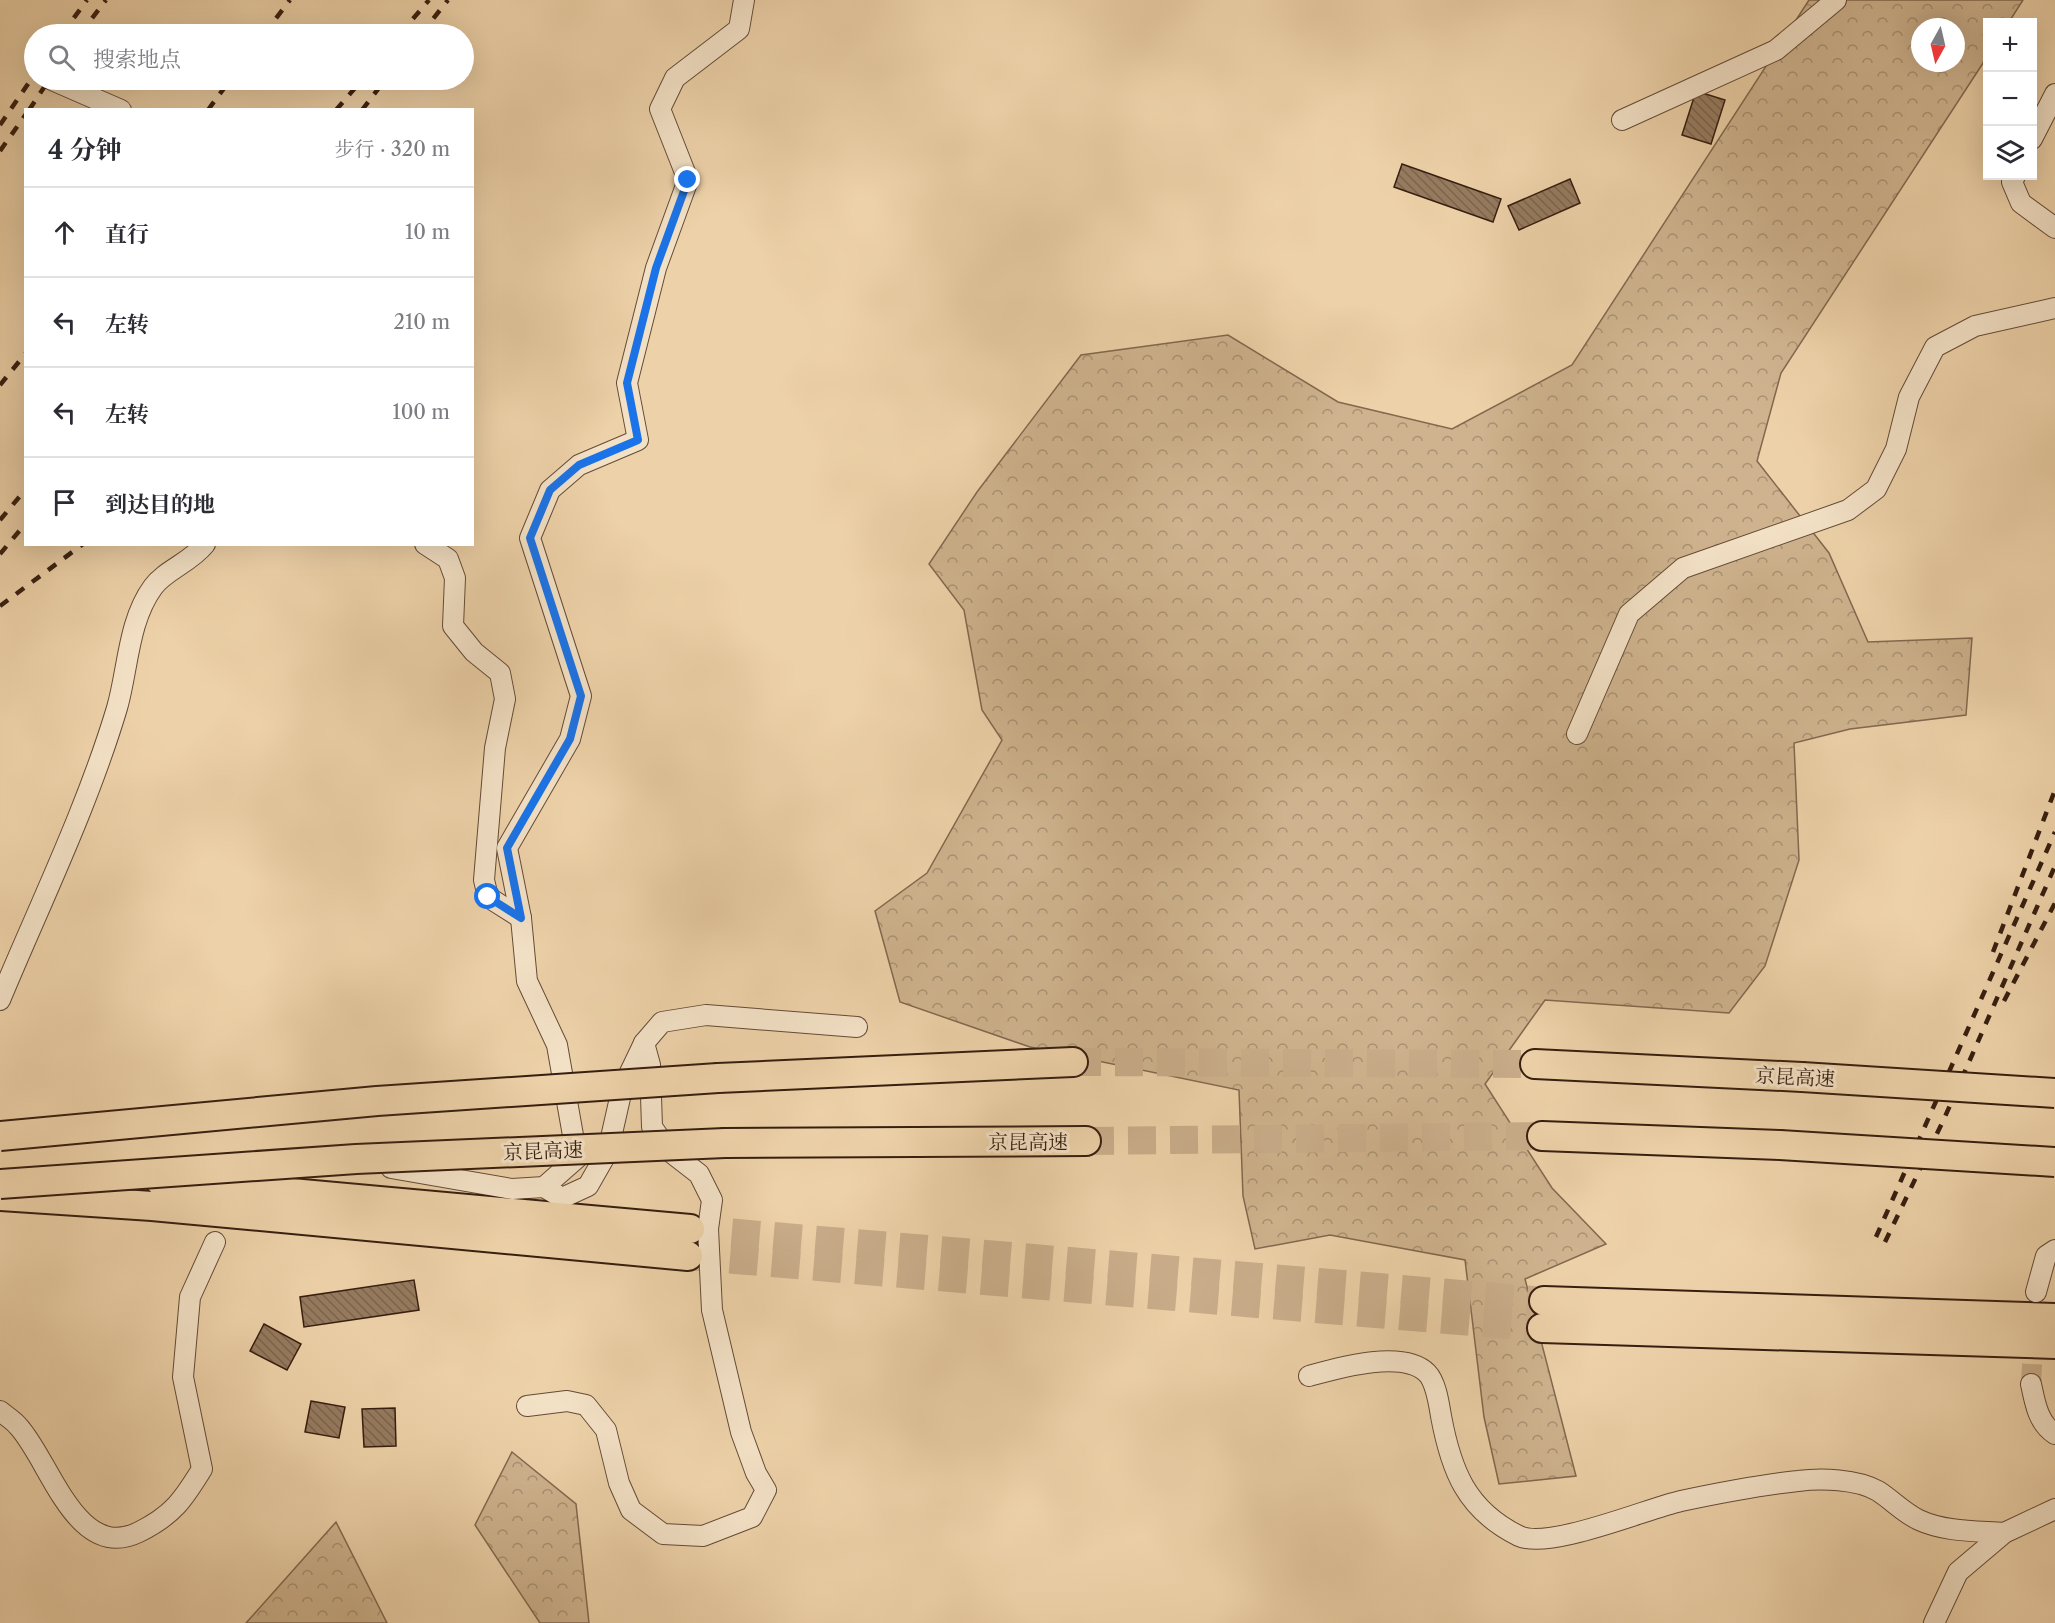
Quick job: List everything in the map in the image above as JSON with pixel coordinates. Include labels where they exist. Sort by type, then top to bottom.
[{"type":"highway","points":[[0,1136],[377,1101],[718,1078],[1073,1062]]},
{"type":"highway","name":"京昆高速","points":[[1535,1064],[1802,1077],[2055,1093]]},
{"type":"highway","points":[[1542,1136],[1780,1145],[2055,1162]]},
{"type":"highway","name":"京昆高速","points":[[0,1184],[356,1159],[725,1143],[1086,1141]]},
{"type":"highway","points":[[0,1172],[170,1182],[689,1242],[0,1196]]},
{"type":"highway","points":[[2055,1318],[1543,1314],[2055,1344]]},
{"type":"street","points":[[544,1187],[578,1158],[557,1045],[527,981],[521,918],[507,848],[570,739],[581,696],[530,538],[550,490],[579,465],[638,440],[627,383],[656,268],[688,180],[660,109],[675,78],[739,29],[744,0]]},
{"type":"street","points":[[1622,120],[1776,50],[1836,0]]},
{"type":"street","points":[[75,90],[116,108]]},
{"type":"street","points":[[2037,129],[2055,94]]},
{"type":"street","points":[[2013,180],[2021,204],[2055,228]]},
{"type":"street","points":[[1577,734],[1629,614],[1683,568],[1848,510],[1876,489],[1896,449],[1909,397],[1935,347],[1975,326],[2055,308]]},
{"type":"street","points":[[0,1000],[74,826],[98,762],[117,708],[137,620],[153,586],[171,571],[194,558],[203,546]]},
{"type":"street","points":[[429,546],[448,559],[455,578],[453,626],[474,652],[500,673],[505,699],[495,748],[484,880],[488,897],[521,918]]},
{"type":"street","points":[[240,1175],[246,1163],[290,1158],[409,1169],[512,1189],[544,1187],[562,1198],[588,1186],[609,1151],[622,1089],[644,1043],[662,1022],[706,1015],[857,1027]]},
{"type":"street","points":[[527,1406],[567,1401],[586,1405],[606,1430],[619,1483],[631,1510],[663,1534],[703,1536],[752,1517],[766,1490],[756,1473],[741,1432],[712,1310],[708,1229],[712,1200],[699,1174],[668,1150],[652,1127],[650,1065],[644,1043]]},
{"type":"street","points":[[0,1411],[19,1427],[69,1509],[98,1534],[124,1539],[149,1527],[180,1505],[202,1468],[183,1377],[190,1298],[216,1242]]},
{"type":"street","points":[[2036,1292],[2046,1256],[2055,1250]]},
{"type":"street","points":[[1309,1376],[1342,1367],[1393,1361],[1418,1367],[1429,1374],[1438,1401],[1446,1445],[1464,1490],[1492,1520],[1521,1537],[1539,1539],[1598,1527],[1680,1502],[1799,1480],[1836,1481],[1876,1490],[1919,1520],[1947,1529],[2004,1533]]},
{"type":"street","points":[[2031,1384],[2036,1410],[2055,1434]]},
{"type":"street","points":[[1934,1623],[1958,1572],[2004,1533],[2055,1509]]},
{"type":"green space","points":[[1809,0],[2023,0],[2012,18],[1983,18],[1983,63],[1781,373],[1757,461],[1829,553],[1868,642],[1972,638],[1966,715],[1850,729],[1794,743],[1799,860],[1765,966],[1729,1013],[1545,1000],[1485,1084],[1552,1188],[1606,1244],[1525,1279],[1576,1476],[1499,1484],[1484,1417],[1465,1260],[1330,1235],[1255,1249],[1243,1196],[1239,1090],[1030,1047],[900,1002],[875,911],[927,873],[1002,740],[982,710],[964,610],[929,564],[977,492],[1081,355],[1228,335],[1338,402],[1452,429],[1572,365]]},
{"type":"green space","points":[[512,1452],[576,1504],[589,1623],[540,1623],[475,1525]]},
{"type":"green space","points":[[336,1522],[387,1623],[246,1623]]},
{"type":"building","points":[[1696,91],[1725,100],[1711,144],[1682,135]]},
{"type":"building","points":[[1402,164],[1501,199],[1493,222],[1394,187]]},
{"type":"building","points":[[1570,179],[1580,203],[1519,230],[1508,206]]},
{"type":"building","points":[[414,1280],[419,1310],[304,1327],[300,1297]]},
{"type":"building","points":[[264,1324],[301,1344],[287,1370],[250,1351]]},
{"type":"building","points":[[311,1401],[345,1407],[339,1438],[305,1432]]},
{"type":"building","points":[[395,1408],[396,1446],[364,1447],[362,1409]]},
{"type":"tunnel","points":[[1073,1062],[1535,1064]]},
{"type":"tunnel","points":[[1086,1141],[1542,1136]]},
{"type":"tunnel","points":[[690,1229],[1544,1301]]},
{"type":"tunnel","points":[[688,1256],[1542,1328]]},
{"type":"tunnel","points":[[2031,1384],[2034,1330]]},
{"type":"railway","points":[[69,24],[87,0]]},
{"type":"railway","points":[[88,24],[106,0]]},
{"type":"railway","points":[[272,24],[290,0]]},
{"type":"railway","points":[[409,24],[429,0]]},
{"type":"railway","points":[[429,24],[448,0]]},
{"type":"railway","points":[[0,125],[24,90]]},
{"type":"railway","points":[[30,108],[42,90]]},
{"type":"railway","points":[[209,108],[223,90]]},
{"type":"railway","points":[[338,108],[353,90]]},
{"type":"railway","points":[[364,108],[377,90]]},
{"type":"railway","points":[[0,151],[24,117]]},
{"type":"railway","points":[[0,385],[24,355]]},
{"type":"railway","points":[[0,520],[24,491]]},
{"type":"railway","points":[[0,554],[24,525]]},
{"type":"railway","points":[[0,606],[80,546]]},
{"type":"railway","points":[[1993,952],[2055,790]]},
{"type":"railway","points":[[1876,1237],[2055,832]]},
{"type":"railway","points":[[1885,1242],[1944,1119],[2055,866]]},
{"type":"railway","points":[[2004,1001],[2055,903]]},
{"type":"route","points":[[488,897],[521,918],[507,848],[570,739],[581,696],[530,538],[550,490],[579,465],[638,440],[627,383],[656,268],[688,180]]}]
